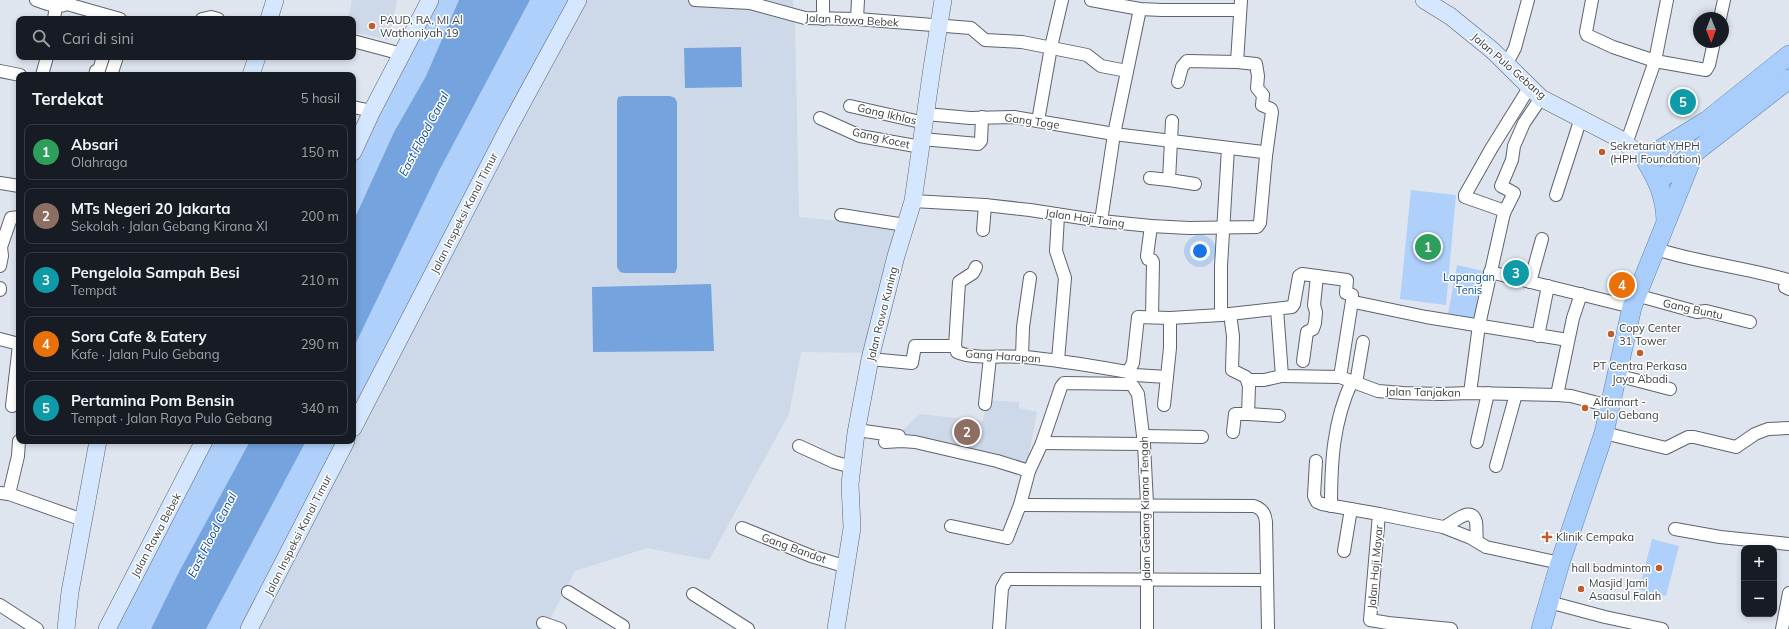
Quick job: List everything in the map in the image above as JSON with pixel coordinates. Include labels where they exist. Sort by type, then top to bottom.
[{"type":"main road","points":[[1645,159],[1708,120],[1789,55]]},
{"type":"main road","points":[[1658,181],[1789,78]]},
{"type":"main road","points":[[1666,226],[1694,153]]},
{"type":"main road","name":"Jalan Pulo Gebang","points":[[1541,629],[1560,563],[1604,433],[1634,301],[1666,226],[1663,194],[1658,181],[1645,159]]},
{"type":"street","points":[[36,0],[62,7],[67,4],[109,16]]},
{"type":"street","points":[[270,16],[275,0]]},
{"type":"street","points":[[356,145],[430,0]]},
{"type":"street","name":"Jalan Inspeksi Kanal Timur","points":[[356,422],[510,125],[578,0]]},
{"type":"street","name":"Jalan Rawa Bebek","points":[[695,0],[775,5],[804,18],[857,19],[971,28],[986,40],[1022,42],[1051,47],[1087,55],[1101,66],[1127,71]]},
{"type":"street","points":[[823,0],[823,19]]},
{"type":"street","points":[[857,19],[858,0]]},
{"type":"street","name":"Jalan Rawa Kuning","points":[[836,629],[852,528],[850,484],[856,430],[870,360],[896,256],[913,201],[943,0]]},
{"type":"street","points":[[1038,121],[1051,47],[1062,0]]},
{"type":"street","points":[[1091,0],[1140,8],[1161,5],[1240,5],[1237,62]]},
{"type":"street","name":"Jalan Pulo Gebang","points":[[1424,0],[1450,16],[1507,63],[1535,93],[1626,144],[1645,159]]},
{"type":"street","points":[[1507,63],[1514,48],[1528,0]]},
{"type":"street","points":[[1592,0],[1586,32],[1587,35],[1613,48],[1655,61],[1706,70],[1709,65],[1713,48]]},
{"type":"street","points":[[1626,144],[1655,61],[1667,0]]},
{"type":"street","points":[[1721,12],[1724,0]]},
{"type":"street","points":[[54,16],[56,6]]},
{"type":"street","points":[[1100,221],[1114,134],[1140,8]]},
{"type":"street","points":[[356,42],[402,54]]},
{"type":"street","points":[[43,72],[46,60]]},
{"type":"street","points":[[96,72],[99,70],[101,60]]},
{"type":"street","points":[[112,72],[116,60]]},
{"type":"street","points":[[252,72],[256,60]]},
{"type":"street","points":[[1178,82],[1182,67],[1187,61],[1237,62],[1257,66],[1257,88],[1263,95],[1262,105],[1271,109],[1266,156]]},
{"type":"street","points":[[0,71],[16,74]]},
{"type":"street","points":[[1504,213],[1502,210],[1465,197],[1465,195],[1491,149],[1535,93]]},
{"type":"street","points":[[1470,393],[1479,325],[1490,272],[1504,213],[1514,193],[1500,186],[1512,160],[1514,146],[1535,93]]},
{"type":"street","name":"Gang Ikhlas","points":[[850,106],[923,131]]},
{"type":"street","points":[[356,108],[372,111]]},
{"type":"street","name":"Gang Toge","points":[[923,131],[982,118],[1007,116],[1114,134],[1263,152],[1266,156]]},
{"type":"street","name":"Gang Kocet","points":[[820,118],[860,136],[923,131]]},
{"type":"street","points":[[923,131],[978,144],[981,141],[982,118]]},
{"type":"street","points":[[1556,195],[1581,118]]},
{"type":"street","points":[[1169,180],[1172,121]]},
{"type":"street","points":[[1228,148],[1222,228],[1226,314],[1233,336],[1232,370],[1246,377],[1248,380],[1248,414]]},
{"type":"street","name":"Jalan Haji Taing","points":[[913,201],[985,205],[1030,210],[1058,216],[1151,226],[1222,228],[1257,227],[1260,223],[1266,156]]},
{"type":"street","points":[[1150,178],[1196,184]]},
{"type":"street","points":[[0,183],[16,186]]},
{"type":"street","points":[[983,230],[985,205]]},
{"type":"street","points":[[841,215],[905,225]]},
{"type":"street","points":[[1058,216],[1056,251],[1065,278],[1058,360]]},
{"type":"street","points":[[0,266],[2,256],[1,247],[11,218],[16,217]]},
{"type":"street","points":[[1151,226],[1147,258],[1153,262],[1152,317]]},
{"type":"street","points":[[1530,282],[1542,239]]},
{"type":"street","points":[[1656,249],[1717,265],[1773,275],[1789,283]]},
{"type":"street","points":[[955,346],[959,283],[973,274],[976,267]]},
{"type":"street","name":"Gang Buntu","points":[[1490,272],[1580,294],[1634,301],[1697,312],[1706,311],[1750,322]]},
{"type":"street","points":[[1128,372],[1134,363],[1138,317],[1170,318],[1226,314],[1294,306],[1300,275],[1347,280],[1346,293],[1352,295],[1352,301],[1340,377]]},
{"type":"street","points":[[1303,361],[1307,332],[1313,329],[1316,323],[1316,312],[1314,305],[1317,276]]},
{"type":"street","points":[[1022,357],[1030,278]]},
{"type":"street","points":[[1538,336],[1548,286]]},
{"type":"street","points":[[1556,395],[1580,294]]},
{"type":"street","points":[[1352,301],[1426,317],[1568,340]]},
{"type":"street","points":[[1277,309],[1282,376]]},
{"type":"street","points":[[1164,405],[1170,348],[1170,318]]},
{"type":"street","points":[[0,339],[16,343]]},
{"type":"street","points":[[1331,506],[1331,466],[1336,428],[1345,396],[1354,382],[1363,342]]},
{"type":"street","name":"Gang Harapan","points":[[870,360],[912,363],[915,346],[955,346],[959,353],[990,357],[1022,357],[1058,360],[1128,372],[1135,375],[1167,377]]},
{"type":"street","points":[[985,404],[990,357]]},
{"type":"street","points":[[10,407],[16,365]]},
{"type":"street","points":[[1616,375],[1670,389]]},
{"type":"street","name":"Jalan Tanjakan","points":[[1248,380],[1264,380],[1282,376],[1340,377],[1378,391],[1441,394],[1488,393],[1556,395],[1577,398],[1609,406]]},
{"type":"street","name":"Jalan Gebang Kirana Tengah","points":[[1042,443],[1061,387],[1064,383],[1129,384],[1136,390],[1138,394],[1144,440],[1147,504],[1147,629]]},
{"type":"street","points":[[1477,442],[1488,393]]},
{"type":"street","points":[[1496,466],[1516,394]]},
{"type":"street","points":[[1233,432],[1235,414],[1279,416]]},
{"type":"street","points":[[1604,433],[1666,448],[1691,437],[1736,447],[1755,434],[1768,428],[1789,428]]},
{"type":"street","points":[[856,430],[910,437]]},
{"type":"street","points":[[952,526],[1008,538],[1020,505],[1029,471],[1042,443],[1202,437]]},
{"type":"street","points":[[885,442],[902,440],[915,442],[989,459],[1029,471]]},
{"type":"street","points":[[19,444],[18,456],[4,494],[83,520]]},
{"type":"street","points":[[66,629],[70,592],[97,444]]},
{"type":"street","name":"Jalan Rawa Bebek","points":[[107,629],[202,444]]},
{"type":"street","name":"Jalan Inspeksi Kanal Timur","points":[[249,629],[344,444]]},
{"type":"street","points":[[799,446],[834,462],[852,467]]},
{"type":"street","name":"Jalan Haji Mayar","points":[[1316,461],[1315,500],[1319,503],[1331,506],[1379,514],[1370,620],[1388,624],[1451,629]]},
{"type":"street","points":[[1020,505],[1147,504],[1254,506],[1262,510],[1266,522],[1268,629]]},
{"type":"street","points":[[1344,552],[1350,509]]},
{"type":"street","points":[[1379,514],[1443,528],[1477,541],[1486,547],[1560,563]]},
{"type":"street","points":[[1443,528],[1447,527],[1461,516],[1471,516],[1474,518],[1476,523],[1477,541]]},
{"type":"street","name":"Gang Bandot","points":[[742,528],[811,556],[847,567]]},
{"type":"street","points":[[1675,529],[1720,537],[1789,544]]},
{"type":"street","points":[[999,629],[1002,588],[1007,579],[1147,578],[1268,580]]},
{"type":"street","points":[[568,592],[624,628]]},
{"type":"street","points":[[1782,629],[1789,593]]},
{"type":"street","points":[[693,594],[748,629]]},
{"type":"street","points":[[1549,602],[1605,617],[1662,629]]},
{"type":"street","points":[[0,604],[37,629]]},
{"type":"street","points":[[543,623],[560,629]]},
{"type":"shaded area","name":"PAUD, RA, MI Al Wathoniyah 19","points":[[352,0],[397,0],[389,40],[356,33],[356,16],[349,16]]},
{"type":"shaded area","points":[[579,0],[793,0],[795,21],[799,217],[905,227],[869,353],[801,352],[789,414],[709,560],[647,548],[575,571],[545,629],[251,629],[347,444],[356,444],[356,428]]},
{"type":"shaded area","points":[[987,400],[1019,402],[1019,408],[1037,412],[1027,465],[899,434],[919,414],[983,421]]},
{"type":"green space","points":[[430,0],[460,0],[426,76],[394,132],[356,215],[356,146]]},
{"type":"green space","points":[[530,0],[579,0],[356,422],[356,342],[438,173]]},
{"type":"green space","points":[[1411,190],[1456,195],[1446,305],[1400,299]]},
{"type":"green space","name":"Lapangan Tenis","points":[[1457,265],[1487,272],[1477,318],[1448,314]]},
{"type":"green space","points":[[202,444],[248,444],[151,629],[107,629]]},
{"type":"green space","points":[[303,444],[344,444],[248,629],[206,629]]},
{"type":"green space","name":"hall badmintom","points":[[1652,539],[1679,546],[1666,596],[1639,590]]},
{"type":"water","name":"East Flood Canal","points":[[459,0],[530,0],[439,171],[356,343],[356,215],[394,132],[426,76]]},
{"type":"water","points":[[741,47],[742,87],[685,88],[684,48]]},
{"type":"water","points":[[670,96],[675,98],[677,102],[677,268],[675,273],[624,273],[620,272],[617,267],[617,102],[618,97]]},
{"type":"water","points":[[711,284],[714,351],[593,352],[592,287]]},
{"type":"water","name":"East Flood Canal","points":[[248,444],[304,444],[206,629],[151,629],[178,574]]},
{"type":"place","name":"PAUD, RA, MI Al Wathoniyah 19","points":[[372,26]]},
{"type":"place","name":"Pertamina Pom Bensin","points":[[1683,102]]},
{"type":"place","name":"Sekretariat YHPH (HPH Foundation)","points":[[1602,152]]},
{"type":"place","name":"Absari","points":[[1428,247]]},
{"type":"place","name":"Pengelola Sampah Besi","points":[[1516,273]]},
{"type":"place","name":"Sora Cafe & Eatery","points":[[1622,285]]},
{"type":"place","name":"Copy Center 31 Tower","points":[[1611,334]]},
{"type":"place","name":"PT Centra Perkasa Jaya Abadi","points":[[1640,353]]},
{"type":"place","name":"Alfamart - Pulo Gebang","points":[[1585,408]]},
{"type":"place","name":"MTs Negeri 20 Jakarta","points":[[967,432]]},
{"type":"place","name":"Klinik Cempaka","points":[[1547,537]]},
{"type":"place","name":"hall badmintom","points":[[1659,568]]},
{"type":"place","name":"Masjid Jami Asaasul Falah","points":[[1581,589]]}]
